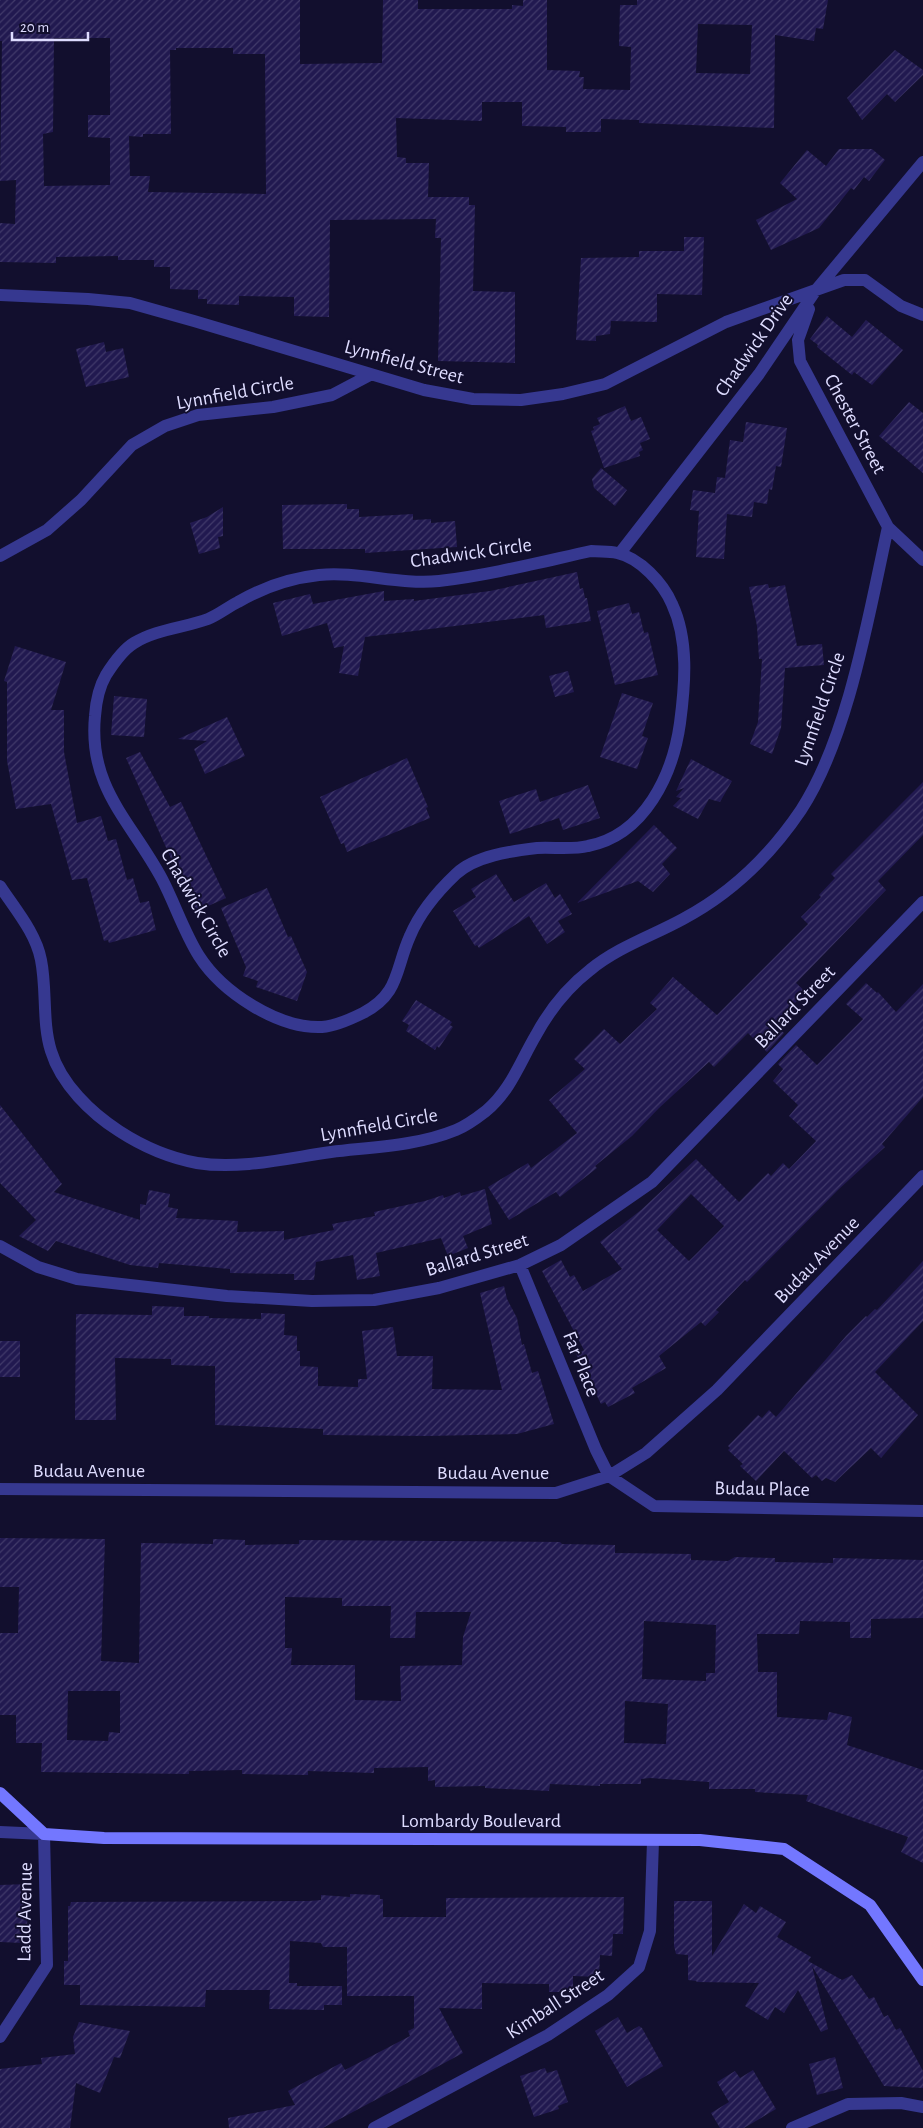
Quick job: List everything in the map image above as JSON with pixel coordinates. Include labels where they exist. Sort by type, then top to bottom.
[{"type":"street","name":"Chadwick Drive","points":[[620,553],[759,374],[816,290],[923,162]]},
{"type":"street","name":"Lynnfield Street","points":[[0,296],[88,299],[130,304],[424,390],[473,399],[520,400],[563,394],[604,384],[726,322],[844,280],[865,280],[901,306],[923,314]]},
{"type":"street","name":"Chester Street","points":[[816,290],[798,340],[800,362],[888,527],[923,560]]},
{"type":"street","name":"Lynnfield Circle","points":[[0,556],[46,530],[81,500],[132,445],[165,426],[198,415],[273,406],[332,394],[370,375]]},
{"type":"street","name":"Lynnfield Circle","points":[[0,886],[26,925],[41,956],[51,1053],[65,1079],[84,1103],[117,1130],[143,1145],[174,1157],[200,1163],[239,1164],[421,1141],[459,1129],[485,1111],[507,1090],[554,1005],[588,971],[618,950],[683,919],[725,894],[758,866],[802,809],[826,760],[846,702],[866,629],[888,527]]},
{"type":"street","name":"Chadwick Circle","points":[[592,551],[620,553],[649,571],[672,603],[683,640],[683,698],[677,745],[668,774],[647,809],[616,836],[589,846],[536,848],[493,856],[460,870],[428,902],[409,937],[396,979],[379,1005],[351,1020],[322,1026],[292,1023],[256,1008],[228,989],[201,959],[162,878],[111,800],[99,774],[93,736],[96,700],[105,676],[131,644],[164,630],[210,618],[242,599],[288,580],[323,574],[399,582],[436,581],[490,573],[592,551]]},
{"type":"street","name":"Ballard Street","points":[[0,1246],[38,1267],[76,1279],[227,1296],[312,1301],[374,1300],[439,1288],[520,1265],[562,1245],[652,1182],[923,902]]},
{"type":"street","name":"Budau Avenue","points":[[0,1489],[556,1493],[609,1476],[646,1453],[717,1390],[923,1176]]},
{"type":"street","name":"Far Place","points":[[520,1265],[596,1450],[609,1476]]},
{"type":"street","name":"Budau Place","points":[[609,1476],[654,1506],[923,1510]]},
{"type":"street","points":[[0,1793],[44,1834]]},
{"type":"street","points":[[0,1832],[44,1834]]},
{"type":"street","name":"Lombardy Boulevard","points":[[44,1834],[104,1838],[700,1840],[784,1850],[870,1905],[923,1980]]},
{"type":"street","name":"Ladd Avenue","points":[[0,2037],[47,1965],[44,1834]]},
{"type":"street","name":"Kimball Street","points":[[374,2128],[548,2035],[608,1995],[639,1967],[650,1931],[653,1841]]},
{"type":"street","points":[[792,2128],[848,2104],[901,2103],[923,2107]]},
{"type":"building","points":[[0,0],[300,0],[300,64],[382,63],[383,0],[418,0],[418,9],[512,9],[512,5],[523,6],[523,0],[547,0],[547,70],[580,71],[579,77],[584,77],[583,89],[630,90],[631,47],[619,46],[620,5],[637,5],[637,0],[828,0],[823,29],[816,28],[814,41],[775,35],[774,128],[639,123],[639,120],[601,119],[601,132],[566,132],[566,127],[522,126],[522,102],[482,102],[482,121],[396,118],[397,157],[406,158],[406,163],[429,163],[428,197],[469,197],[469,205],[475,205],[473,291],[515,292],[515,363],[438,361],[441,238],[435,238],[436,219],[330,220],[329,317],[294,316],[294,297],[239,296],[239,305],[207,304],[207,299],[198,299],[198,290],[170,289],[170,267],[154,267],[154,260],[118,260],[118,256],[56,257],[56,263],[0,262],[0,223],[15,224],[16,180],[0,181],[2,41],[0,41]],"holes":[[[698,24],[752,25],[750,74],[696,73]],[[54,38],[110,38],[110,115],[88,115],[88,137],[110,138],[110,185],[44,186],[43,134],[53,132]],[[176,48],[233,48],[233,54],[265,54],[266,194],[148,192],[150,176],[130,176],[129,136],[143,137],[143,134],[171,134],[170,50],[176,50]]]},
{"type":"building","points":[[895,50],[923,70],[923,75],[895,102],[887,94],[862,120],[847,98]]},
{"type":"building","points":[[839,149],[872,149],[885,160],[869,181],[864,177],[854,190],[851,188],[819,228],[771,250],[756,220],[797,199],[780,183],[807,150],[826,166]]},
{"type":"building","points":[[684,237],[704,237],[702,295],[657,294],[657,322],[611,321],[610,334],[596,336],[596,341],[576,340],[581,258],[639,257],[639,251],[684,251]]},
{"type":"building","points":[[827,316],[852,337],[866,320],[903,350],[872,385],[854,372],[852,375],[817,347],[818,345],[810,339]]},
{"type":"building","points":[[104,342],[106,352],[123,348],[129,377],[86,387],[76,349]]},
{"type":"building","points":[[909,402],[923,413],[923,473],[879,436]]},
{"type":"building","points":[[625,406],[631,421],[641,417],[650,439],[640,443],[643,450],[639,452],[640,456],[604,468],[591,431],[594,430],[593,427],[600,424],[597,418]]},
{"type":"building","points":[[746,422],[787,428],[781,467],[776,466],[772,490],[769,489],[767,504],[754,502],[752,517],[727,514],[724,559],[696,557],[699,511],[690,510],[693,490],[715,493],[717,477],[725,478],[730,440],[743,442]]},
{"type":"building","points":[[601,468],[627,490],[615,506],[594,488],[592,479]]},
{"type":"building","points":[[347,504],[347,509],[359,509],[359,517],[413,514],[413,520],[431,519],[431,523],[455,521],[457,547],[365,553],[365,549],[283,549],[282,505]]},
{"type":"building","points":[[223,507],[223,536],[218,537],[220,548],[199,554],[190,523],[207,517]]},
{"type":"building","points":[[577,572],[580,589],[583,588],[585,598],[587,598],[591,621],[546,628],[544,615],[365,637],[358,676],[339,673],[344,646],[334,648],[327,623],[282,636],[273,603],[310,594],[313,604],[384,591],[384,601],[414,599],[414,601],[490,591]]},
{"type":"building","points":[[768,584],[769,588],[785,585],[797,646],[822,644],[824,665],[785,668],[781,728],[772,754],[750,744],[758,722],[762,659],[759,659],[757,626],[749,587]]},
{"type":"building","points":[[629,603],[632,614],[639,612],[644,633],[648,632],[658,675],[615,685],[597,611]]},
{"type":"building","points":[[15,646],[66,662],[51,710],[64,710],[64,752],[77,823],[101,816],[108,841],[116,839],[127,880],[133,878],[140,903],[149,901],[156,930],[109,943],[108,940],[104,941],[87,878],[72,880],[51,804],[16,809],[7,761],[7,682],[4,681]]},
{"type":"building","points":[[568,671],[574,692],[555,697],[549,676]]},
{"type":"building","points":[[622,693],[653,703],[642,736],[648,738],[637,769],[600,757]]},
{"type":"building","points":[[114,696],[147,699],[144,737],[111,735]]},
{"type":"building","points":[[227,717],[245,756],[205,774],[194,749],[207,741],[178,739]]},
{"type":"building","points":[[140,752],[170,807],[181,802],[226,898],[195,912],[126,758]]},
{"type":"building","points":[[407,758],[428,807],[426,808],[430,818],[347,852],[344,843],[341,844],[320,797]]},
{"type":"building","points":[[691,759],[732,781],[720,802],[709,799],[698,819],[673,806],[681,798],[676,797],[684,788],[676,791]]},
{"type":"building","points":[[923,782],[923,835],[878,881],[886,890],[796,983],[806,992],[774,1024],[784,1033],[767,1052],[748,1033],[714,1067],[709,1062],[632,1136],[595,1166],[597,1168],[560,1197],[556,1192],[509,1220],[488,1187],[528,1163],[531,1168],[577,1133],[549,1100],[585,1069],[574,1059],[604,1029],[620,1044],[657,1009],[650,1003],[673,977],[717,1015],[808,924],[801,917],[821,897],[819,895],[835,878],[831,874]]},
{"type":"building","points":[[588,785],[600,818],[563,830],[559,818],[510,834],[499,801],[536,789],[540,802]]},
{"type":"building","points":[[654,825],[677,848],[662,864],[670,874],[653,892],[638,881],[577,903]]},
{"type":"building","points":[[496,874],[514,902],[546,883],[555,898],[560,894],[572,914],[558,921],[565,932],[547,944],[529,916],[479,948],[477,945],[475,946],[453,911],[476,897],[471,889]]},
{"type":"building","points":[[267,888],[288,937],[291,936],[307,972],[297,1001],[256,987],[258,981],[243,976],[246,967],[221,908]]},
{"type":"building","points":[[866,983],[878,992],[896,1012],[923,984],[923,1097],[882,1144],[885,1147],[839,1189],[747,1282],[745,1280],[716,1310],[719,1312],[705,1326],[701,1322],[659,1356],[666,1368],[632,1388],[635,1393],[608,1407],[605,1402],[601,1404],[576,1354],[584,1350],[542,1271],[561,1260],[570,1277],[574,1275],[583,1291],[622,1269],[600,1242],[641,1210],[696,1159],[739,1202],[768,1173],[771,1176],[783,1163],[789,1169],[816,1141],[789,1116],[798,1105],[773,1081],[783,1069],[778,1064],[796,1045],[817,1065],[863,1019],[846,1004]],"holes":[[[691,1194],[724,1226],[689,1261],[657,1230]]]},
{"type":"building","points":[[416,1000],[452,1022],[450,1025],[453,1027],[439,1048],[437,1046],[435,1050],[406,1031],[409,1025],[402,1021]]},
{"type":"building","points":[[0,1105],[62,1184],[54,1192],[140,1220],[140,1204],[146,1205],[149,1190],[170,1194],[168,1207],[178,1209],[176,1218],[238,1221],[237,1232],[284,1231],[284,1240],[334,1230],[332,1224],[375,1216],[374,1212],[425,1201],[443,1195],[444,1198],[460,1192],[461,1196],[485,1189],[492,1224],[463,1236],[468,1248],[448,1256],[441,1238],[376,1253],[380,1276],[357,1280],[353,1255],[316,1262],[314,1280],[294,1280],[294,1274],[230,1273],[230,1269],[159,1263],[158,1268],[130,1265],[56,1241],[48,1251],[19,1236],[36,1220],[0,1183]]},
{"type":"building","points":[[923,1261],[923,1321],[875,1372],[918,1415],[881,1458],[871,1448],[835,1482],[826,1478],[822,1481],[816,1475],[812,1478],[784,1451],[756,1481],[740,1466],[743,1464],[728,1450],[730,1448],[728,1446],[758,1415],[762,1418],[769,1410],[776,1417],[846,1336],[866,1316],[875,1309],[877,1310]]},
{"type":"building","points":[[504,1286],[507,1299],[517,1318],[522,1345],[524,1344],[532,1373],[538,1371],[554,1424],[517,1434],[427,1436],[323,1435],[323,1429],[215,1425],[215,1366],[171,1365],[171,1359],[115,1358],[116,1420],[75,1420],[76,1314],[152,1315],[152,1306],[184,1307],[184,1316],[209,1316],[209,1318],[261,1319],[261,1313],[285,1314],[284,1335],[297,1336],[300,1366],[318,1367],[318,1386],[358,1387],[358,1379],[367,1379],[362,1331],[393,1327],[397,1356],[433,1356],[432,1389],[502,1390],[480,1293]]},
{"type":"building","points":[[0,1341],[20,1341],[20,1377],[0,1377]]},
{"type":"building","points":[[0,1538],[105,1539],[101,1661],[139,1663],[141,1543],[213,1544],[213,1539],[245,1540],[245,1545],[299,1544],[299,1540],[560,1542],[562,1544],[615,1545],[615,1553],[691,1554],[691,1560],[728,1561],[735,1557],[775,1558],[775,1562],[833,1563],[833,1558],[923,1560],[923,1618],[871,1619],[871,1638],[850,1638],[850,1622],[800,1621],[799,1634],[757,1634],[758,1672],[777,1672],[777,1717],[827,1720],[829,1712],[852,1717],[847,1745],[923,1770],[923,1863],[901,1852],[908,1837],[806,1801],[808,1795],[755,1792],[755,1789],[709,1789],[709,1782],[650,1778],[641,1779],[641,1784],[600,1784],[600,1786],[550,1784],[549,1791],[485,1788],[485,1786],[435,1787],[435,1780],[428,1781],[428,1767],[374,1768],[374,1773],[308,1771],[308,1775],[242,1774],[242,1770],[189,1771],[189,1774],[41,1772],[42,1743],[16,1743],[16,1715],[0,1715],[0,1633],[18,1633],[19,1587],[0,1587]],"holes":[[[285,1597],[342,1598],[342,1606],[391,1606],[390,1638],[415,1638],[416,1612],[471,1612],[463,1637],[462,1665],[400,1666],[401,1701],[355,1700],[355,1665],[291,1665],[292,1648],[285,1648]],[[644,1621],[716,1625],[715,1673],[706,1673],[706,1681],[642,1679]],[[68,1691],[120,1691],[120,1733],[109,1732],[108,1741],[67,1740]],[[625,1701],[668,1704],[666,1744],[624,1743]]]},
{"type":"building","points":[[28,1884],[27,1931],[22,1931],[22,1943],[0,1942],[0,1885]]},
{"type":"building","points":[[350,1894],[380,1895],[380,1899],[383,1899],[383,1917],[446,1917],[446,1898],[624,1897],[623,1934],[613,1934],[612,1956],[600,1955],[599,1977],[573,1976],[573,1992],[549,1992],[549,1984],[482,1983],[482,2009],[439,2008],[463,2053],[323,2128],[229,2128],[228,2118],[295,2105],[288,2091],[341,2063],[345,2070],[410,2036],[408,2031],[414,2028],[414,1996],[347,1996],[347,1947],[323,1947],[321,1943],[290,1941],[289,1983],[297,1983],[297,1986],[342,1986],[342,2005],[324,2005],[324,2010],[269,2009],[270,1990],[206,1990],[205,2007],[80,2005],[80,1985],[64,1985],[64,1961],[68,1961],[68,1906],[70,1906],[71,1902],[309,1901],[321,1900],[321,1895],[350,1897]]},
{"type":"building","points":[[674,1901],[712,1901],[712,1956],[744,1904],[756,1913],[760,1906],[786,1922],[777,1937],[811,1957],[808,1961],[842,1980],[852,1975],[869,1999],[874,1997],[884,2017],[888,2015],[896,2030],[900,2028],[923,2071],[923,2088],[884,2086],[812,1966],[828,2029],[821,2032],[798,1990],[784,2013],[775,2007],[768,2020],[745,2006],[759,1983],[696,1982],[688,1980],[688,1955],[676,1954],[674,1946]]},
{"type":"building","points":[[618,2017],[627,2033],[639,2026],[642,2028],[663,2066],[627,2087],[595,2031]]},
{"type":"building","points":[[79,2022],[130,2031],[120,2058],[114,2057],[100,2093],[76,2083],[70,2128],[0,2128],[0,2069],[42,2064],[41,2058],[75,2054],[73,2037]]},
{"type":"building","points":[[835,2057],[843,2088],[817,2095],[809,2064]]},
{"type":"building","points":[[545,2068],[547,2073],[557,2070],[568,2102],[558,2106],[559,2109],[534,2117],[520,2076]]},
{"type":"building","points":[[753,2070],[776,2109],[744,2128],[720,2128],[711,2113],[729,2102],[717,2082],[735,2071],[740,2078]]}]
